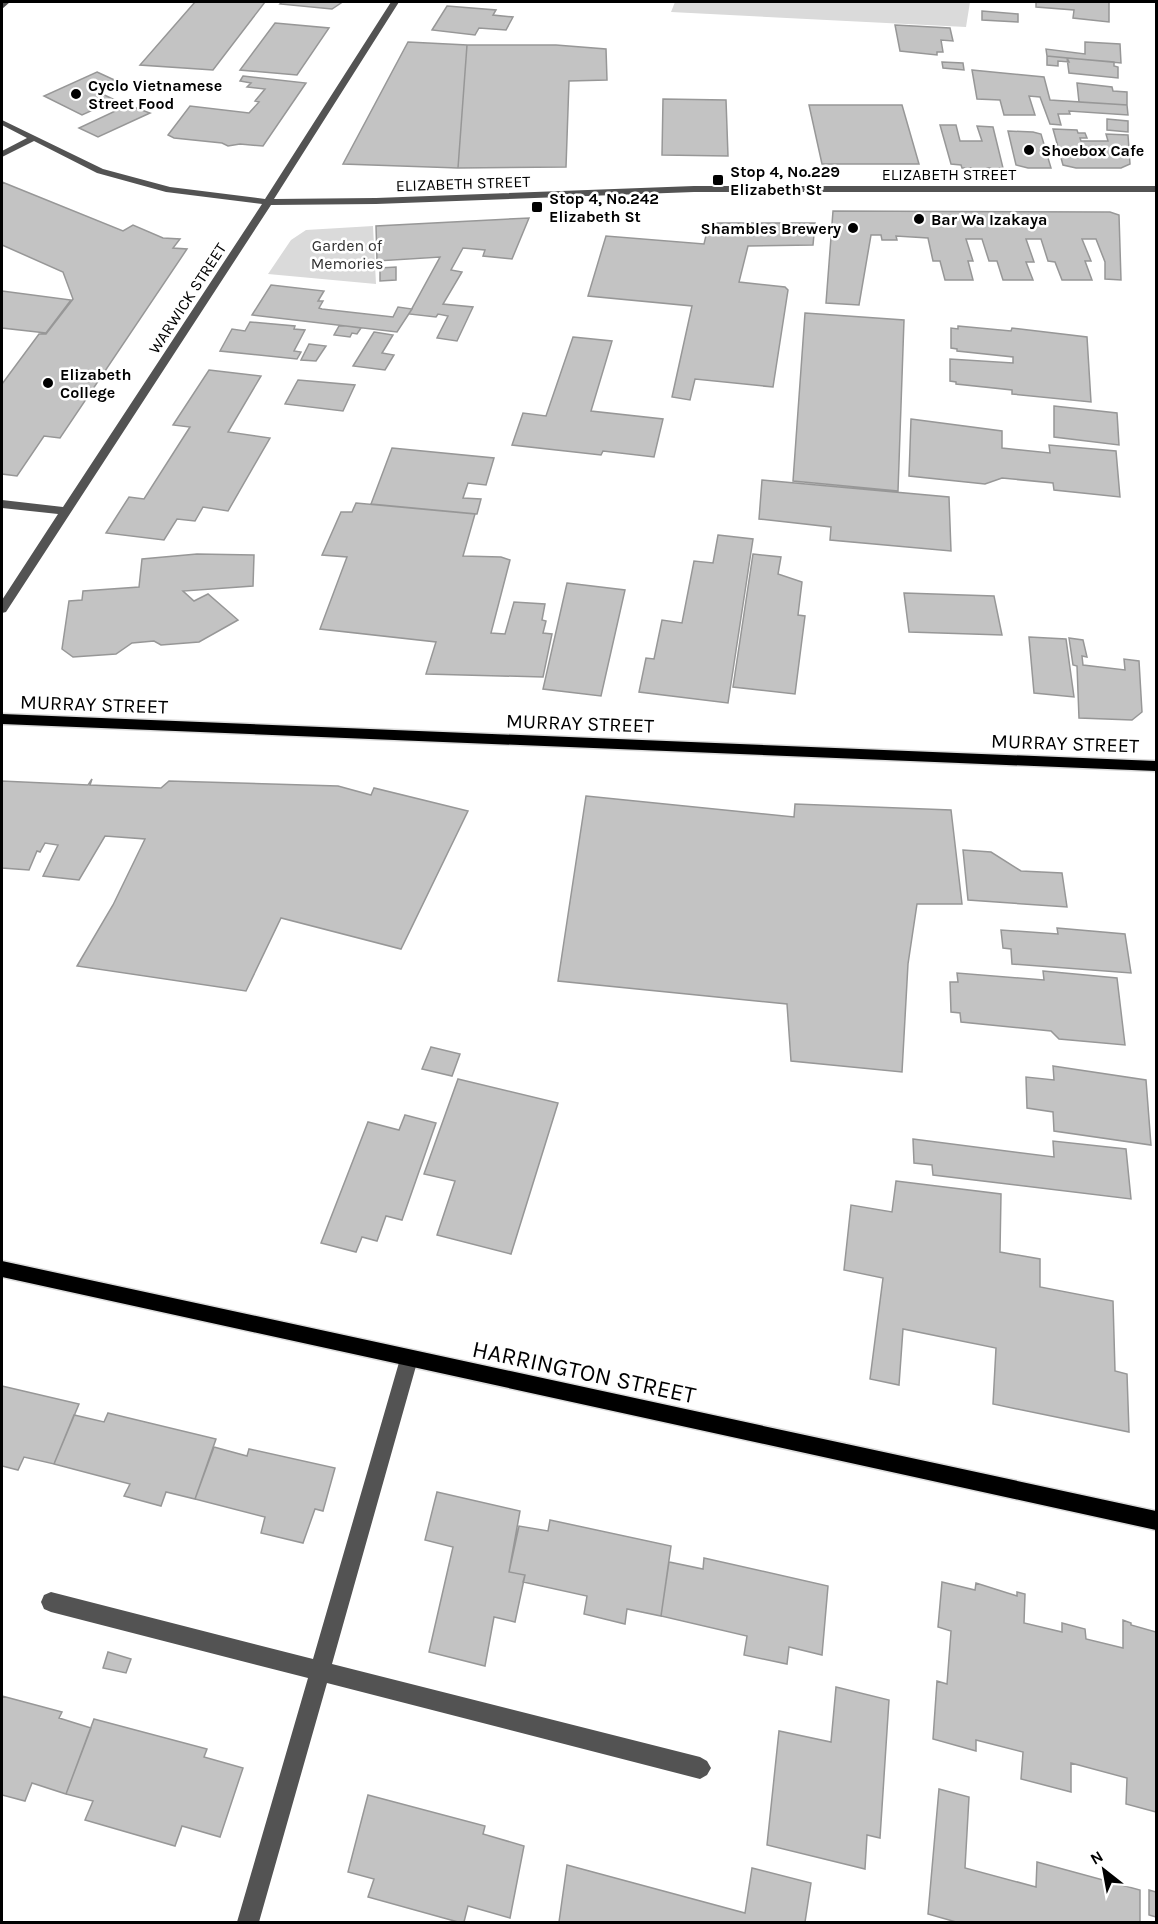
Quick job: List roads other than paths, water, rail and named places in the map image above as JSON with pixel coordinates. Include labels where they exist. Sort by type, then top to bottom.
[{"type":"main road","name":"MURRAY STREET","points":[[2,719],[1156,766]]},
{"type":"main road","name":"HARRINGTON STREET","points":[[2,1269],[1156,1521]]},
{"type":"street","points":[[2,7],[6,2]]},
{"type":"street","name":"WARWICK STREET","points":[[2,609],[268,202],[395,2]]},
{"type":"street","name":"ELIZABETH STREET","points":[[2,122],[100,171],[169,190],[268,202],[376,201],[693,189],[1156,189]]},
{"type":"street","points":[[2,154],[33,138]]},
{"type":"street","points":[[2,504],[66,511]]},
{"type":"street","points":[[248,1923],[409,1359]]},
{"type":"street","points":[[51,1602],[700,1768]]},
{"type":"place","name":"Cyclo Vietnamese Street Food","points":[[76,94]]},
{"type":"place","name":"Shoebox Cafe","points":[[1029,150]]},
{"type":"place","name":"Stop 4, No.229 Elizabeth St","points":[[718,180]]},
{"type":"place","name":"Stop 4, No.242 Elizabeth St","points":[[537,207]]},
{"type":"place","name":"Bar Wa Izakaya","points":[[919,219]]},
{"type":"place","name":"Shambles Brewery","points":[[853,228]]},
{"type":"place","name":"Elizabeth College","points":[[48,383]]},
{"type":"park label","name":"Garden of Memories","points":[[347,254]]}]
